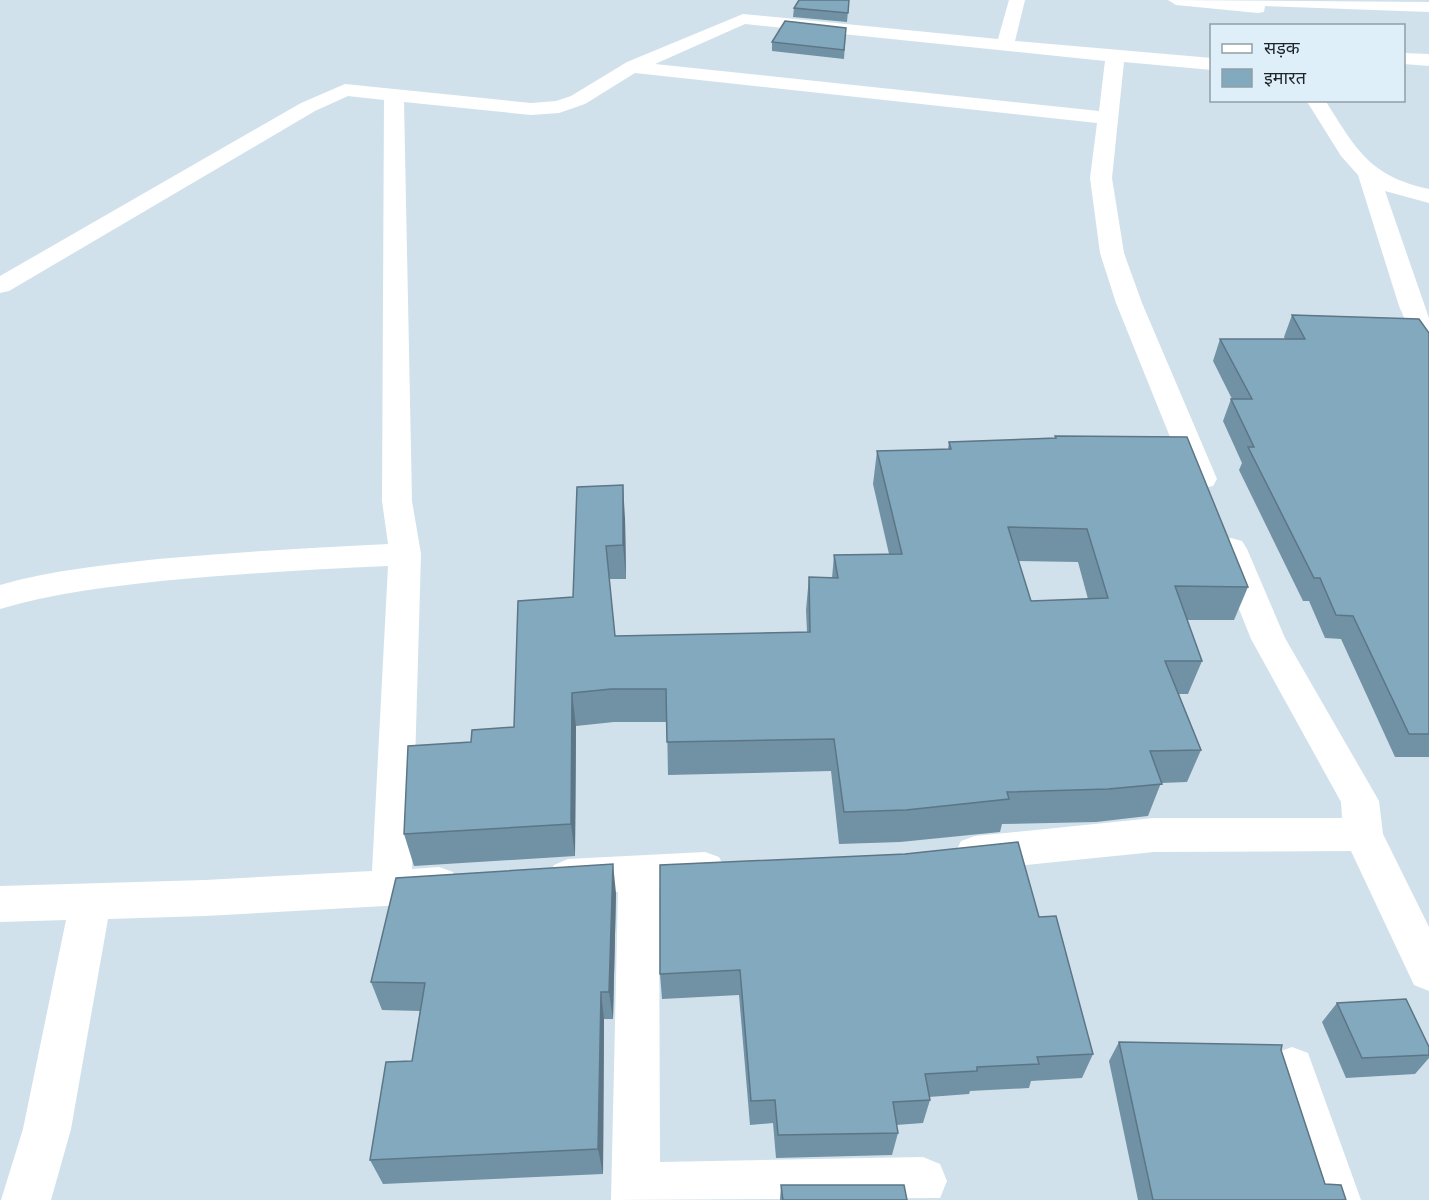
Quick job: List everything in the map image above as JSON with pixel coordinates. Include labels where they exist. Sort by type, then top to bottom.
[{"type":"street","points":[[743,19],[754,0]]},
{"type":"street","points":[[1005,45],[1017,0]]},
{"type":"street","points":[[1176,0],[1429,7]]},
{"type":"street","points":[[1256,3],[1268,24]]},
{"type":"street","points":[[0,286],[308,107],[345,90],[531,109],[559,107],[578,100],[632,67],[743,19],[1210,64]]},
{"type":"street","points":[[1116,56],[1101,178],[1112,253],[1129,303],[1210,498]]},
{"type":"street","points":[[1405,59],[1429,60]]},
{"type":"street","points":[[632,67],[1107,118]]},
{"type":"street","points":[[391,888],[405,554],[397,501],[394,96]]},
{"type":"street","points":[[1317,102],[1351,159],[1369,175],[1409,192],[1429,196]]},
{"type":"street","points":[[1369,175],[1412,311],[1429,348]]},
{"type":"street","points":[[1223,530],[1268,639],[1360,801],[1363,834],[1429,971]]},
{"type":"street","points":[[0,597],[25,589],[128,573],[216,564],[405,554]]},
{"type":"street","points":[[935,857],[1154,835],[1363,834]]},
{"type":"street","points":[[528,880],[746,867]]},
{"type":"street","points":[[639,872],[636,1193],[923,1181]]},
{"type":"street","points":[[0,904],[205,898],[471,884]]},
{"type":"street","points":[[26,1200],[47,1129],[90,902]]},
{"type":"street","points":[[1292,1069],[1336,1200]]},
{"type":"building","points":[[799,0],[849,0],[848,13],[794,8]]},
{"type":"building","points":[[785,21],[846,28],[844,50],[772,42]]},
{"type":"building","points":[[1292,315],[1419,319],[1429,333],[1429,734],[1409,734],[1353,616],[1336,615],[1320,578],[1314,578],[1248,447],[1254,447],[1231,399],[1252,399],[1220,339],[1305,339]]},
{"type":"building","points":[[1055,436],[1187,437],[1248,587],[1175,586],[1202,661],[1165,661],[1201,750],[1150,751],[1162,784],[1108,789],[1007,792],[1009,799],[906,810],[844,812],[834,739],[667,742],[666,689],[611,689],[572,693],[571,824],[404,834],[408,746],[471,742],[472,730],[514,727],[518,601],[573,597],[577,487],[623,485],[623,545],[606,546],[615,636],[810,632],[809,577],[838,578],[834,555],[902,554],[877,451],[951,449],[949,442],[1056,438]],"holes":[[[1008,527],[1087,529],[1108,598],[1031,601]]]},
{"type":"building","points":[[1018,842],[1039,917],[1056,916],[1093,1054],[1037,1057],[1039,1064],[977,1067],[977,1071],[925,1074],[930,1100],[893,1102],[898,1133],[778,1135],[775,1100],[751,1101],[740,970],[660,974],[660,865],[905,854]]},
{"type":"building","points":[[613,864],[609,992],[601,992],[598,1149],[370,1160],[386,1062],[412,1061],[425,983],[371,982],[396,878]]},
{"type":"building","points":[[1406,999],[1429,1047],[1429,1055],[1362,1058],[1337,1003]]},
{"type":"building","points":[[1119,1042],[1282,1045],[1281,1050],[1325,1184],[1341,1185],[1346,1200],[1153,1200]]},
{"type":"building","points":[[781,1185],[904,1185],[907,1200],[783,1200]]}]
